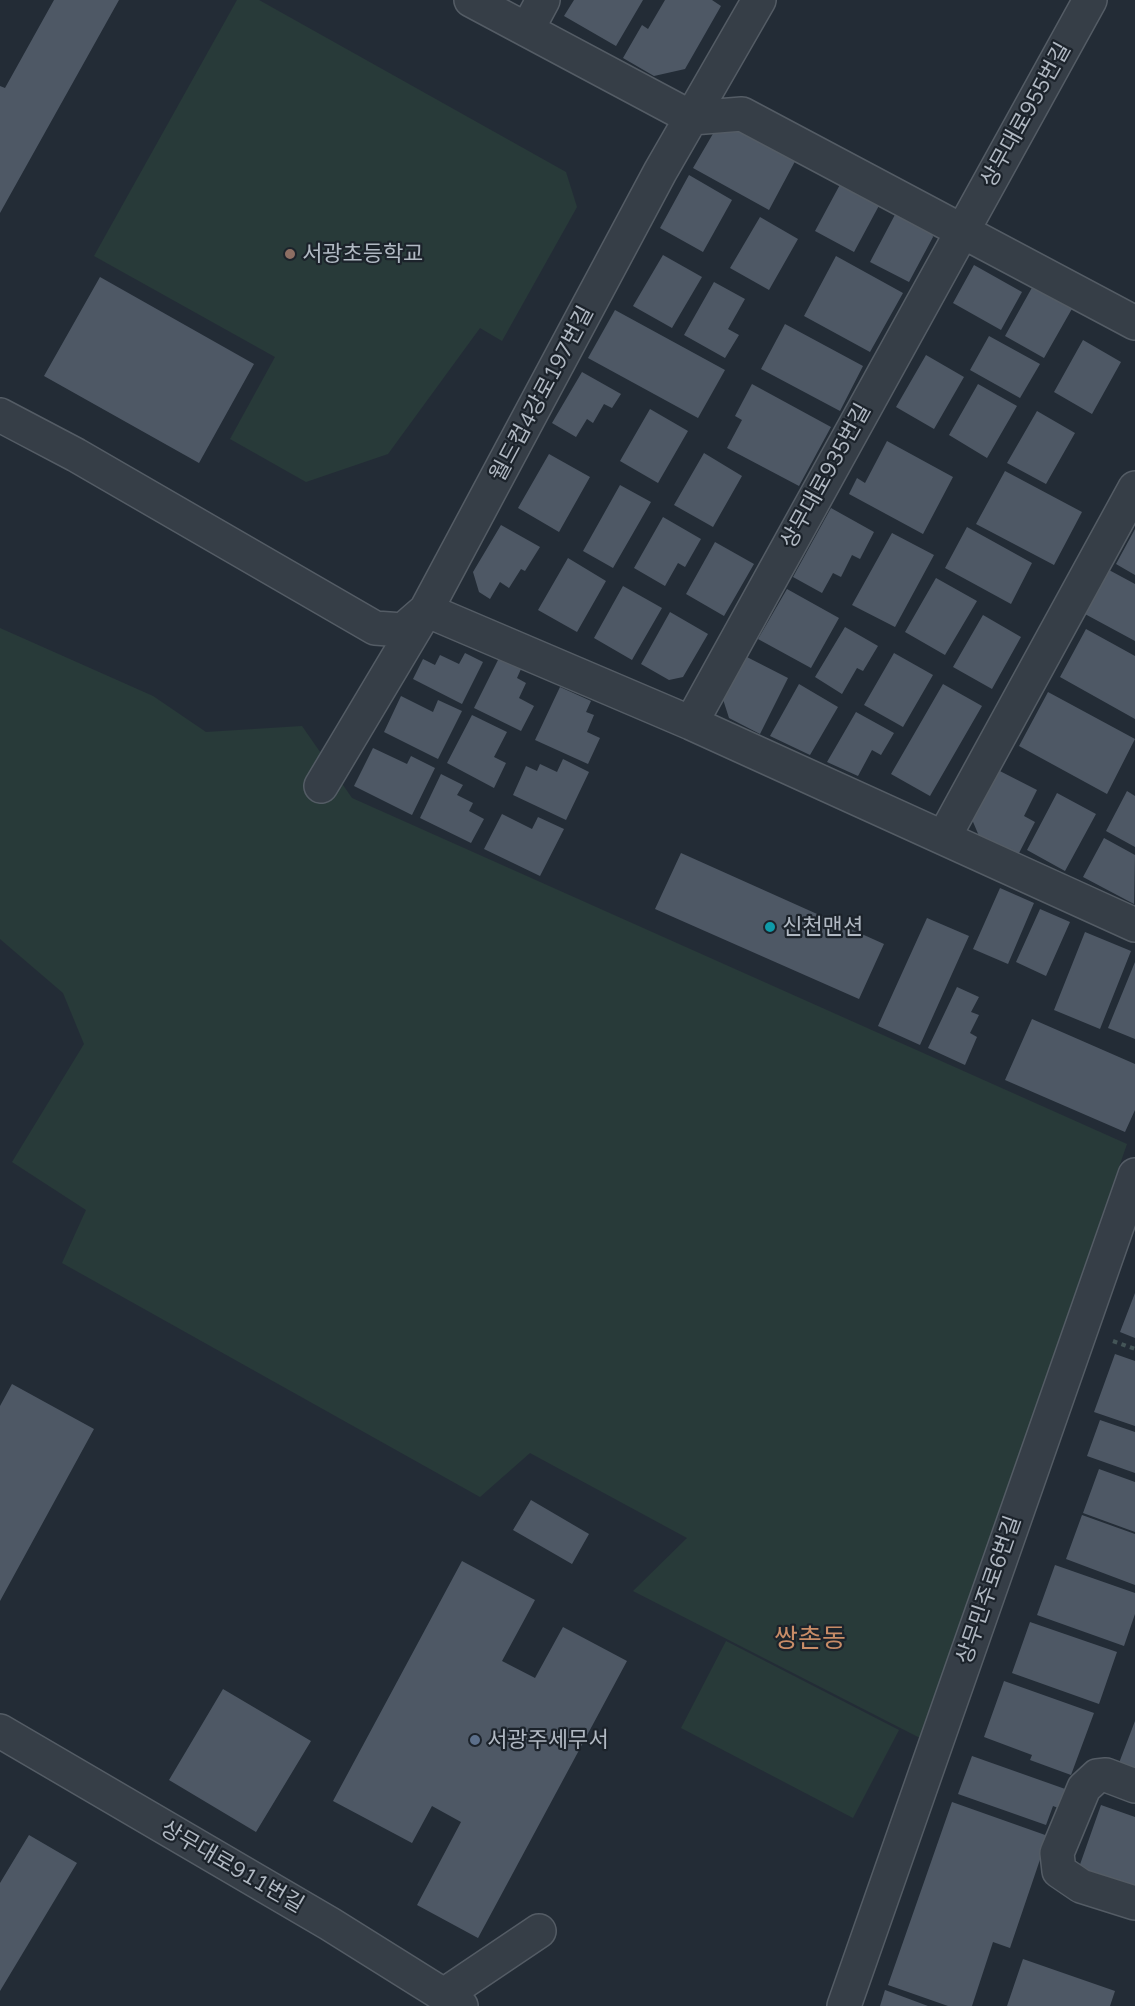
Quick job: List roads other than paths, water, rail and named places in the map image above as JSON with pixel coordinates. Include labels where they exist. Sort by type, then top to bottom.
[{"type":"street","points":[[471,0],[692,118],[742,114],[1135,323]]},
{"type":"street","points":[[527,30],[543,0]]},
{"type":"street","name":"월드컵4강로197번길","points":[[321,786],[426,610],[660,172],[759,0]]},
{"type":"street","name":"상무대로955번길","points":[[962,230],[1090,0]]},
{"type":"street","name":"상무대로935번길","points":[[691,723],[962,230]]},
{"type":"street","points":[[0,415],[76,455],[375,628],[403,630],[426,610],[691,723],[1135,925]]},
{"type":"street","points":[[944,837],[1135,488]]},
{"type":"street","name":"상무민주로6번길","points":[[844,2006],[1135,1175]]},
{"type":"street","name":"상무대로911번길","points":[[4,1742],[330,1924],[453,2001]]},
{"type":"street","points":[[1135,1786],[1106,1775],[1097,1776],[1084,1788],[1057,1853],[1059,1871],[1081,1886],[1135,1904]]},
{"type":"street","points":[[453,2001],[539,1931]]},
{"type":"place","name":"서광초등학교","points":[[290,254]]},
{"type":"place","name":"신천맨션","points":[[770,927]]},
{"type":"place","name":"서광주세무서","points":[[475,1740]]},
{"type":"district","name":"쌍촌동","points":[[810,1639]]}]
